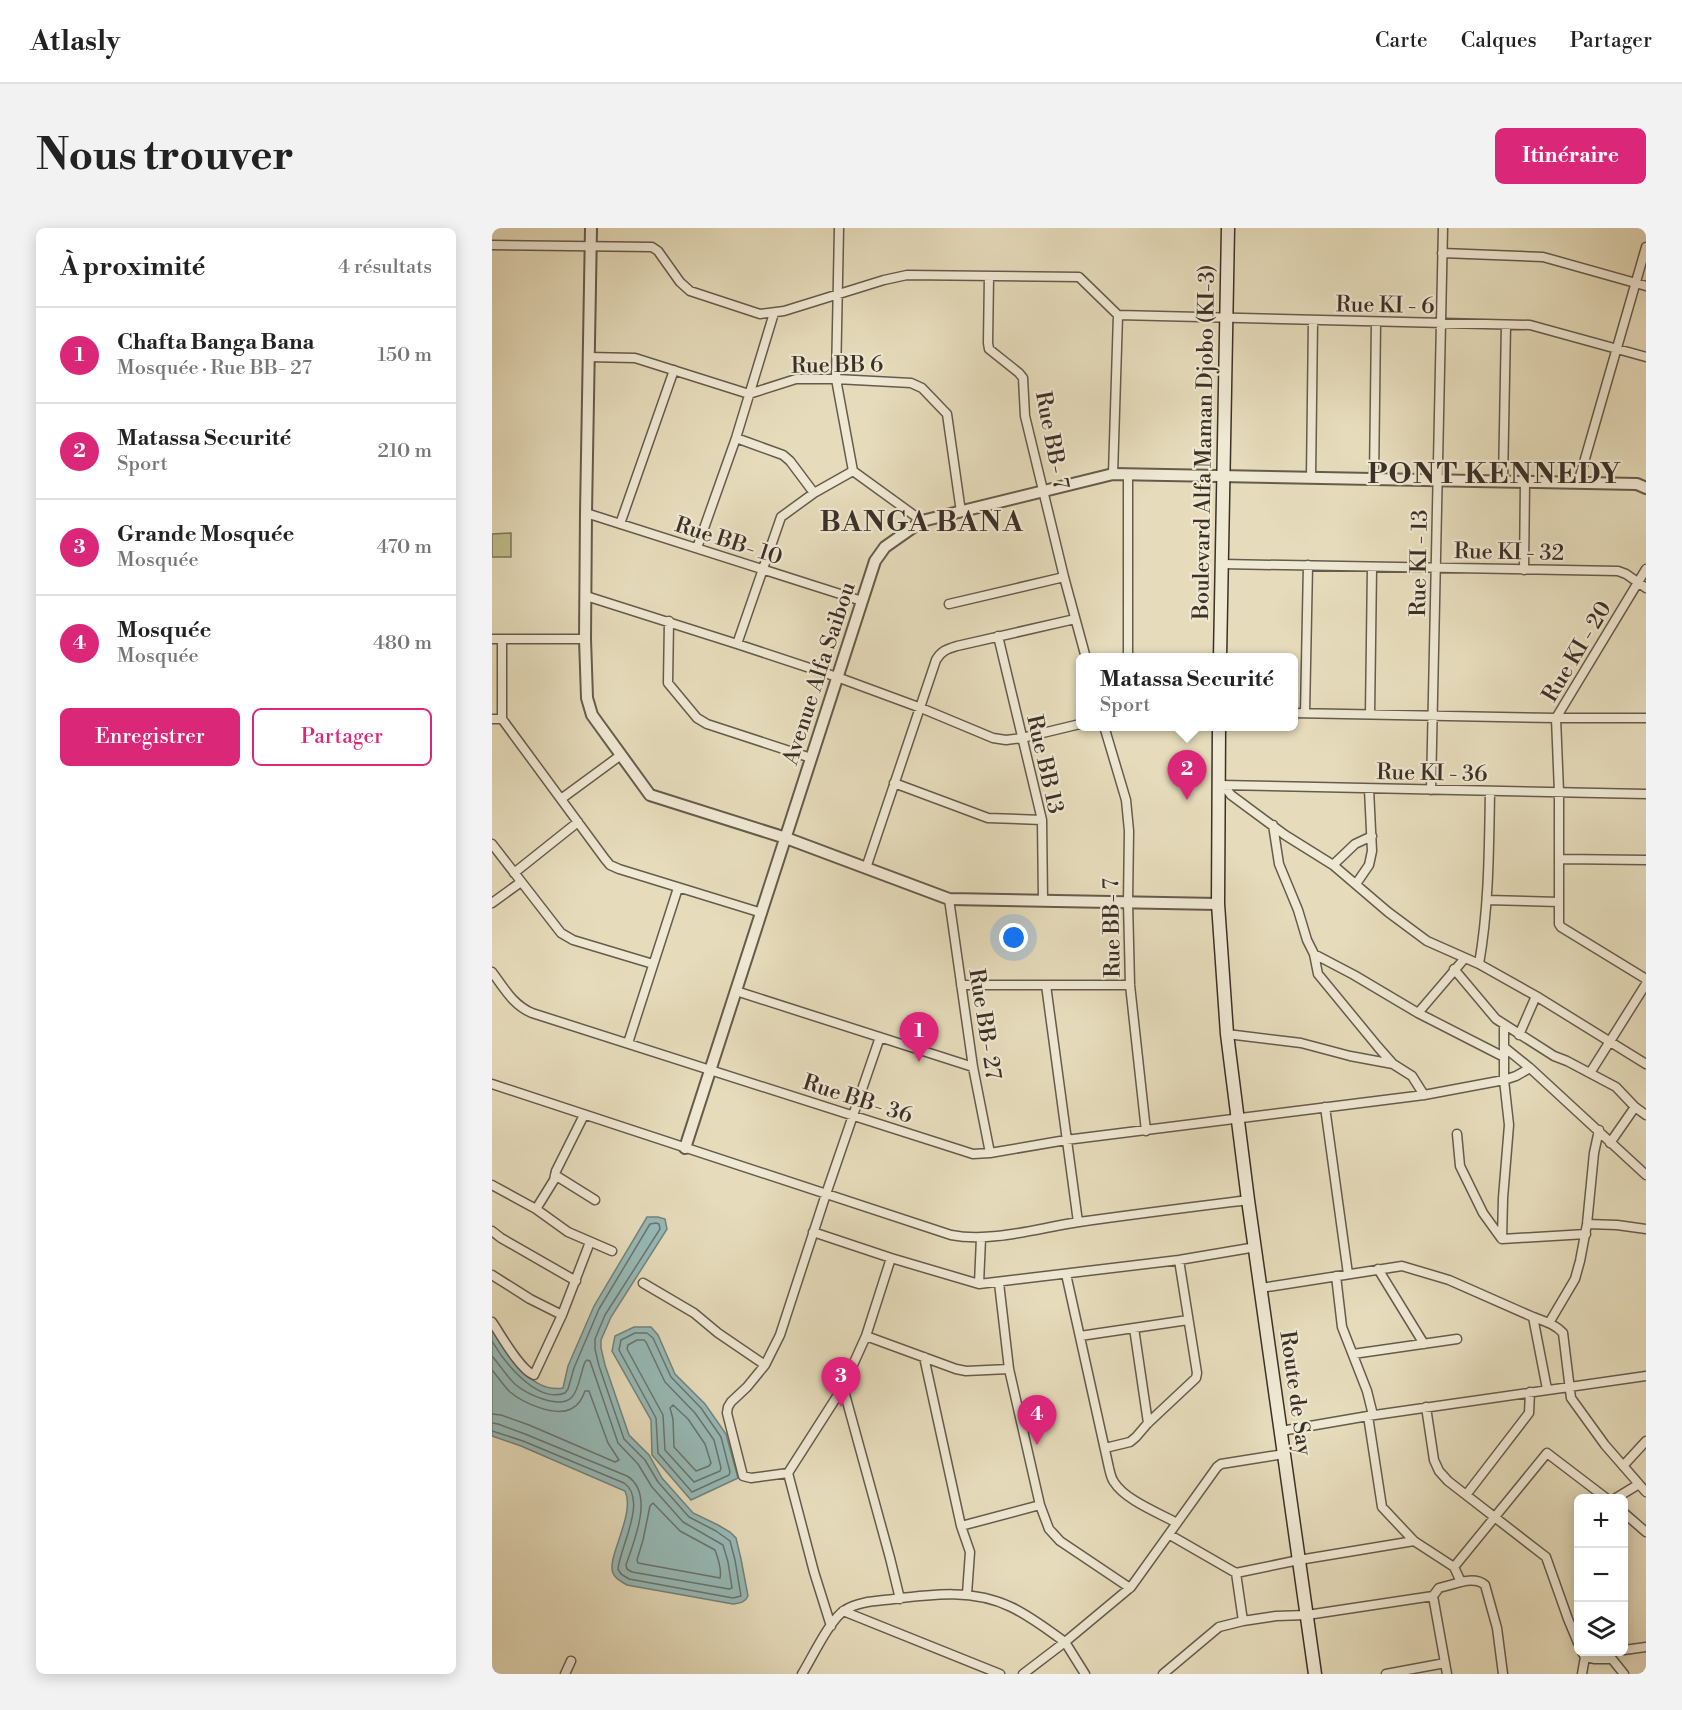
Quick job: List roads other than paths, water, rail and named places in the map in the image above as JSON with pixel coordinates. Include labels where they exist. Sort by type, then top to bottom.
[{"type":"main road","name":"Boulevard Alfa Maman Djobo (KI-3)","points":[[1220,653],[1228,228]]},
{"type":"main road","points":[[1219,731],[1218,904],[1227,1034],[1238,1118]]},
{"type":"main road","name":"Route de Say","points":[[1238,1118],[1315,1674]]},
{"type":"street","points":[[591,228],[585,513],[585,639],[589,707],[592,715],[650,795],[786,838],[949,899],[1218,904]]},
{"type":"street","points":[[839,228],[836,379],[853,471],[922,521]]},
{"type":"street","name":"Rue KI - 13","points":[[1431,790],[1443,228]]},
{"type":"street","points":[[492,245],[652,247],[658,251],[690,291],[760,314],[774,313],[907,275],[1079,277],[1118,315],[1113,474]]},
{"type":"street","points":[[1578,483],[1646,247]]},
{"type":"street","points":[[1442,253],[1543,257],[1646,286]]},
{"type":"street","name":"Rue BB- 7","points":[[989,276],[989,349],[1023,378],[1025,416],[1085,653]]},
{"type":"street","points":[[697,548],[736,438],[774,313]]},
{"type":"street","name":"Rue KI - 6","points":[[1118,315],[1530,325],[1646,357]]},
{"type":"street","points":[[1311,477],[1313,320]]},
{"type":"street","points":[[1374,479],[1376,322]]},
{"type":"street","points":[[1503,481],[1506,325]]},
{"type":"street","points":[[588,357],[635,358],[750,394]]},
{"type":"street","points":[[620,524],[674,370]]},
{"type":"street","name":"Rue BB 6","points":[[750,394],[789,380],[803,379],[911,383],[922,388],[948,414],[961,512]]},
{"type":"street","points":[[736,438],[783,455],[814,493]]},
{"type":"street","points":[[737,644],[781,517],[814,493],[853,471]]},
{"type":"street","name":"Avenue Alfa Saibou","points":[[685,1148],[875,561],[885,547],[922,521],[1113,474],[1637,484],[1646,488]]},
{"type":"street","points":[[1128,474],[1128,653]]},
{"type":"street","points":[[1524,570],[1525,482]]},
{"type":"street","name":"Rue BB- 10","points":[[585,513],[862,601]]},
{"type":"street","name":"Rue KI - 32","points":[[1222,564],[1618,571],[1642,586]]},
{"type":"street","points":[[1305,713],[1308,566]]},
{"type":"street","points":[[1370,714],[1372,567]]},
{"type":"street","name":"Rue KI - 20","points":[[1646,569],[1642,586],[1556,718],[1560,859],[1558,921],[1561,927],[1646,979]]},
{"type":"street","points":[[949,604],[1064,577]]},
{"type":"street","points":[[586,596],[837,677],[993,738],[1006,740],[1022,738],[1076,725]]},
{"type":"street","points":[[866,868],[939,654],[957,646],[1075,619]]},
{"type":"street","points":[[669,621],[668,683],[697,718],[707,724],[811,758]]},
{"type":"street","name":"Rue BB 13","points":[[998,636],[1042,819],[1043,901]]},
{"type":"street","points":[[492,639],[585,639]]},
{"type":"street","points":[[502,639],[502,719],[610,865],[762,913]]},
{"type":"street","points":[[1298,713],[1646,718]]},
{"type":"street","points":[[492,719],[502,719]]},
{"type":"street","name":"Rue BB- 7","points":[[1105,731],[1126,800],[1129,831],[1130,986],[1146,1131]]},
{"type":"street","points":[[561,799],[621,754]]},
{"type":"street","points":[[894,783],[988,818],[1042,819]]},
{"type":"street","points":[[1220,785],[1295,842],[1333,865],[1388,912],[1427,941],[1479,964],[1536,996],[1646,1064]]},
{"type":"street","name":"Rue KI - 36","points":[[1220,785],[1646,794]]},
{"type":"street","points":[[1356,884],[1369,865],[1372,851],[1369,789]]},
{"type":"street","points":[[1479,964],[1487,900],[1490,791]]},
{"type":"street","points":[[514,873],[578,822]]},
{"type":"street","points":[[1273,825],[1279,864],[1314,954],[1318,974],[1393,1064],[1412,1076],[1424,1095]]},
{"type":"street","points":[[1333,865],[1355,844],[1372,836]]},
{"type":"street","points":[[492,844],[561,933],[573,940],[653,964]]},
{"type":"street","points":[[1560,859],[1646,860]]},
{"type":"street","points":[[492,903],[521,882]]},
{"type":"street","points":[[628,1043],[678,888]]},
{"type":"street","name":"Rue BB- 27","points":[[949,899],[973,1067],[990,1154]]},
{"type":"street","points":[[1487,900],[1559,902]]},
{"type":"street","points":[[1314,954],[1419,1013],[1504,1052],[1530,1068],[1646,1175]]},
{"type":"street","points":[[1419,1013],[1465,958]]},
{"type":"street","points":[[1454,969],[1493,1017],[1554,1056],[1616,1087],[1646,1115]]},
{"type":"street","name":"Rue BB- 36","points":[[492,972],[515,1003],[524,1010],[973,1154],[990,1154],[1066,1140],[1424,1095],[1504,1080],[1530,1068]]},
{"type":"street","points":[[1590,1073],[1646,984]]},
{"type":"street","points":[[961,985],[1130,986]]},
{"type":"street","points":[[1046,985],[1078,1222]]},
{"type":"street","points":[[736,991],[973,1067]]},
{"type":"street","points":[[1518,1035],[1536,996]]},
{"type":"street","points":[[1502,1239],[1509,1125],[1504,1080],[1504,1025]]},
{"type":"street","points":[[1227,1034],[1301,1044],[1393,1064]]},
{"type":"street","points":[[788,1473],[751,1478],[743,1476],[727,1413],[728,1407],[765,1365],[780,1335],[880,1037]]},
{"type":"street","points":[[492,1084],[951,1234],[981,1238],[1078,1222],[1248,1200]]},
{"type":"street","points":[[1325,1107],[1348,1274]]},
{"type":"street","points":[[1610,1143],[1635,1107]]},
{"type":"street","points":[[536,1209],[554,1180],[584,1114]]},
{"type":"street","points":[[1549,1323],[1575,1279],[1580,1261],[1586,1234],[1591,1177],[1599,1130]]},
{"type":"street","points":[[1457,1134],[1460,1166],[1483,1213],[1502,1239]]},
{"type":"street","points":[[555,1175],[595,1200]]},
{"type":"street","points":[[492,1185],[536,1209],[568,1232],[612,1251]]},
{"type":"street","points":[[1587,1224],[1646,1229]]},
{"type":"street","points":[[492,1231],[576,1281]]},
{"type":"street","points":[[813,1232],[979,1284],[1179,1260],[1256,1247]]},
{"type":"street","points":[[1502,1239],[1586,1234]]},
{"type":"street","points":[[979,1284],[981,1238]]},
{"type":"street","points":[[492,1322],[519,1361],[533,1375],[562,1315],[590,1242]]},
{"type":"street","points":[[831,1626],[788,1473],[843,1387],[866,1336],[891,1258]]},
{"type":"street","points":[[1105,1448],[1130,1442],[1196,1378],[1179,1260]]},
{"type":"street","points":[[1261,1288],[1402,1266],[1449,1280],[1558,1328],[1563,1332],[1571,1398],[1605,1445],[1643,1486],[1625,1494]]},
{"type":"street","points":[[1378,1269],[1424,1344]]},
{"type":"street","points":[[1066,1274],[1113,1481],[1122,1491],[1141,1504],[1178,1523]]},
{"type":"street","points":[[492,1275],[530,1299],[562,1315]]},
{"type":"street","points":[[1336,1276],[1342,1327],[1367,1390],[1382,1507],[1414,1541],[1454,1567],[1461,1582]]},
{"type":"street","points":[[643,1283],[694,1314],[765,1365]]},
{"type":"street","points":[[999,1283],[1009,1369],[1040,1505],[1049,1529],[1060,1541],[1130,1588]]},
{"type":"street","points":[[1533,1317],[1547,1389]]},
{"type":"street","points":[[1080,1336],[1188,1320]]},
{"type":"street","points":[[1134,1328],[1148,1423]]},
{"type":"street","points":[[866,1336],[966,1371],[1009,1369]]},
{"type":"street","points":[[1353,1354],[1457,1339]]},
{"type":"street","points":[[924,1358],[961,1526],[970,1552],[968,1594]]},
{"type":"street","points":[[1281,1431],[1547,1389],[1644,1378]]},
{"type":"street","points":[[843,1387],[900,1599]]},
{"type":"street","points":[[1466,1495],[1529,1413],[1530,1392]]},
{"type":"street","points":[[1426,1407],[1434,1460],[1439,1471],[1448,1481],[1546,1557],[1574,1633]]},
{"type":"street","points":[[1623,1466],[1646,1441]]},
{"type":"street","points":[[1454,1567],[1547,1453],[1601,1494]]},
{"type":"street","points":[[1023,1674],[1130,1588],[1217,1467],[1221,1464],[1284,1455]]},
{"type":"street","points":[[961,1526],[1040,1505]]},
{"type":"street","points":[[1628,1517],[1646,1532]]},
{"type":"street","points":[[1170,1535],[1236,1573],[1414,1541]]},
{"type":"street","points":[[1236,1573],[1243,1621]]},
{"type":"street","points":[[1166,1673],[1220,1627],[1276,1616],[1307,1616],[1433,1596],[1439,1588],[1469,1580],[1485,1585],[1497,1628],[1503,1674]]},
{"type":"street","points":[[802,1674],[831,1626],[843,1611],[860,1604],[934,1595],[968,1594],[1009,1606],[1065,1642],[1079,1661],[1085,1674]]},
{"type":"street","points":[[1433,1596],[1447,1674]]},
{"type":"street","points":[[843,1611],[1000,1674]]},
{"type":"street","points":[[1628,1650],[1646,1647]]},
{"type":"street","points":[[1582,1674],[1584,1656]]},
{"type":"street","points":[[1588,1656],[1595,1659],[1612,1659],[1616,1656]]},
{"type":"street","points":[[1612,1659],[1624,1674]]},
{"type":"street","points":[[564,1674],[571,1661]]},
{"type":"street","points":[[1386,1674],[1445,1663]]},
{"type":"water","points":[[647,1217],[665,1219],[667,1229],[611,1317],[601,1340],[605,1365],[629,1435],[649,1455],[662,1478],[693,1513],[718,1525],[736,1538],[748,1596],[740,1603],[733,1604],[627,1585],[619,1580],[613,1573],[612,1566],[627,1511],[625,1491],[521,1446],[492,1436],[492,1330],[512,1360],[530,1378],[540,1385],[563,1388],[568,1366],[594,1306]]},
{"type":"water","points":[[634,1327],[651,1327],[658,1335],[675,1374],[705,1404],[726,1434],[738,1478],[691,1500],[652,1455],[651,1420],[612,1351],[615,1336]]},
{"type":"place","name":"Matassa Securité","points":[[1187,800]]},
{"type":"place","name":"Chafta Banga Bana","points":[[919,1062]]},
{"type":"place","name":"Grande Mosquée","points":[[841,1407]]},
{"type":"place","name":"Mosquée","points":[[1037,1445]]},
{"type":"district","name":"PONT KENNEDY","points":[[1495,473]]},
{"type":"district","name":"BANGA BANA","points":[[922,521]]}]
